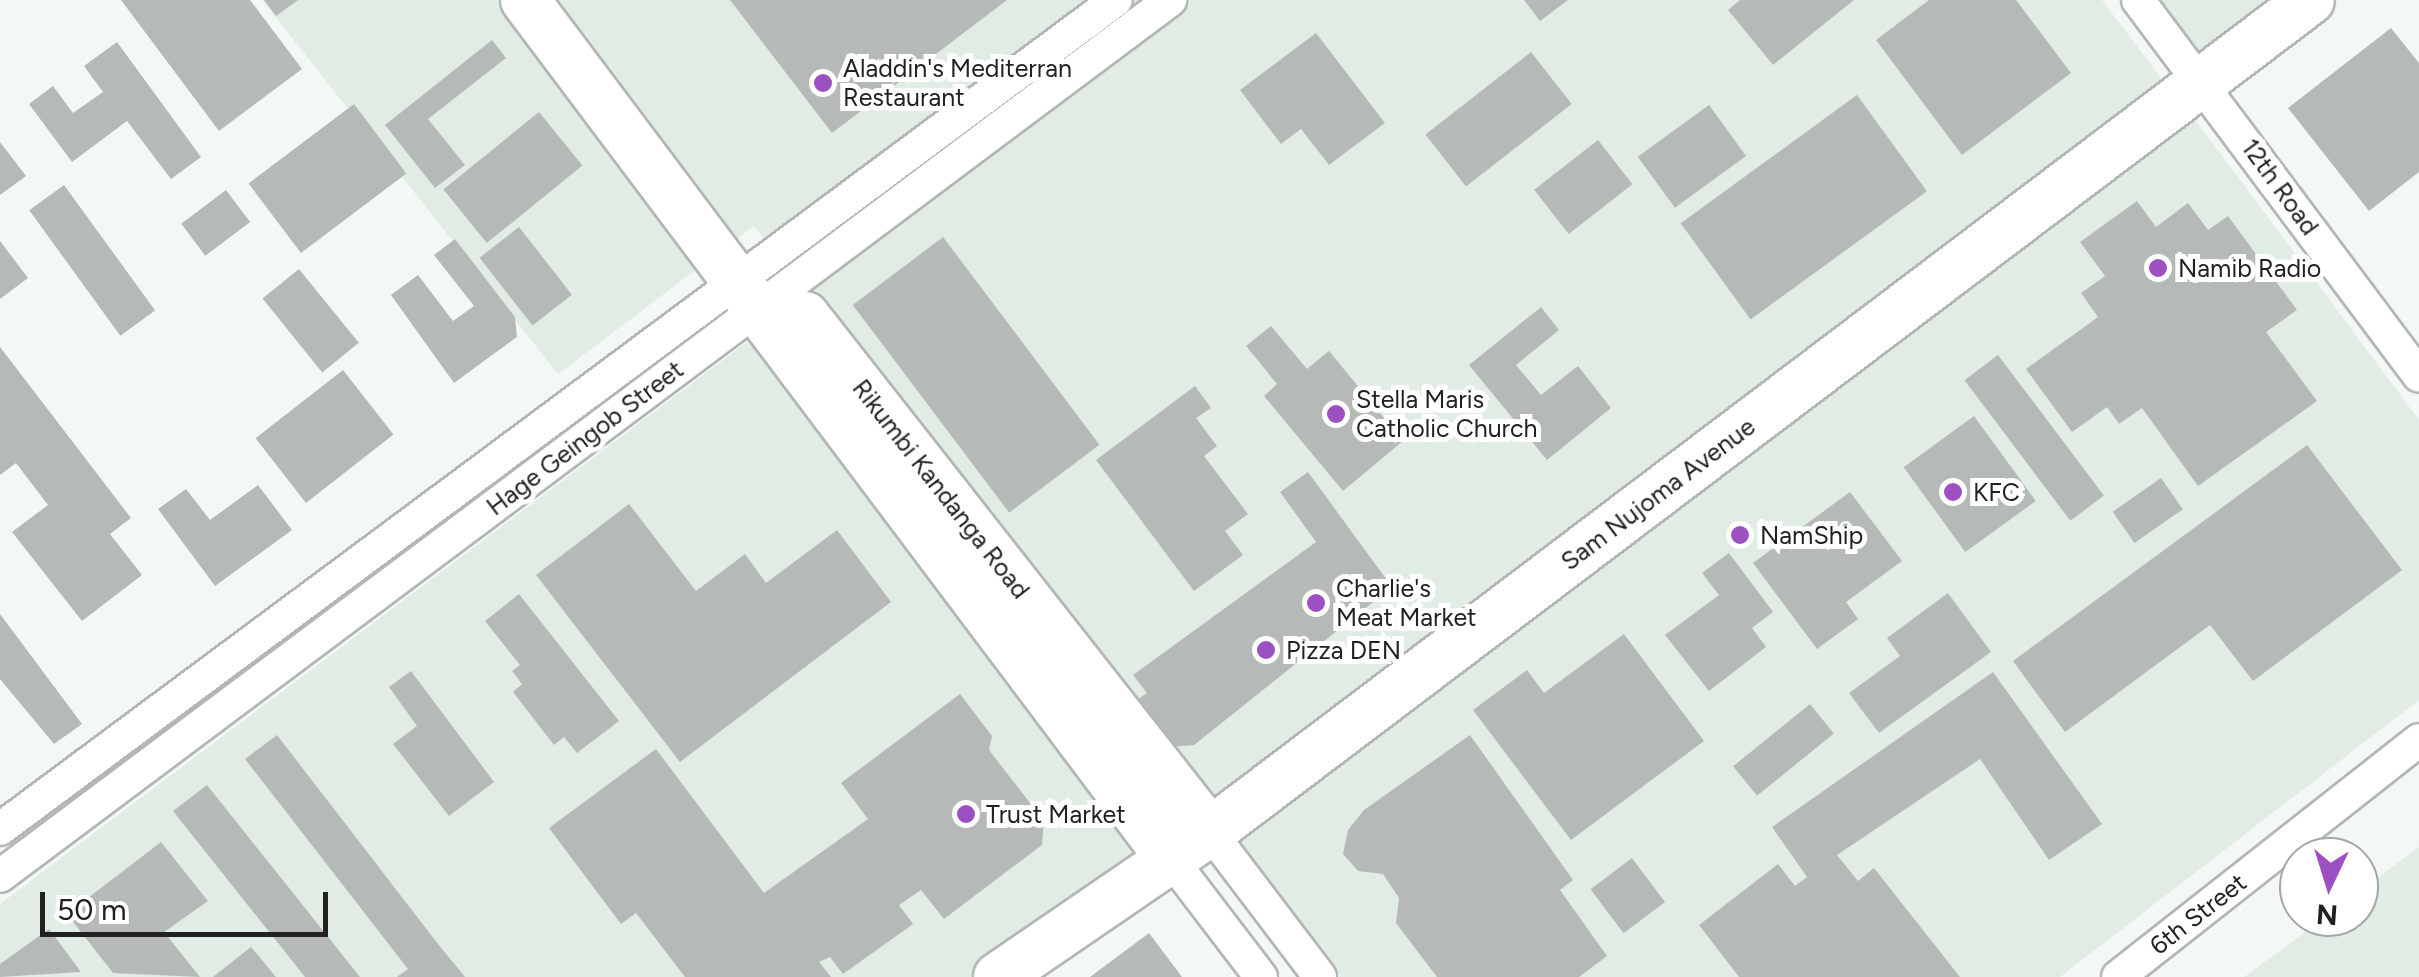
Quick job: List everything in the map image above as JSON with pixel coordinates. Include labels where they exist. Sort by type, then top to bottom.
[{"type":"main road","name":"Rikumbi Kandanga Road","points":[[525,0],[1210,832]]},
{"type":"main road","name":"Rikumbi Kandanga Road","points":[[564,0],[762,286],[1170,858]]},
{"type":"main road","name":"Sam Nujoma Avenue","points":[[998,977],[1210,832],[2310,0]]},
{"type":"street","name":"Hage Geingob Street","points":[[0,876],[762,286],[1116,0]]},
{"type":"street","name":"Hage Geingob Street","points":[[0,829],[1170,0]]},
{"type":"street","name":"12th Road","points":[[2138,0],[2419,375]]},
{"type":"street","name":"6th Street","points":[[2118,977],[2419,740]]},
{"type":"street","name":"Rikumbi Kandanga Road","points":[[1210,832],[1320,977]]},
{"type":"street","name":"Rikumbi Kandanga Road","points":[[1170,858],[1261,977]]},
{"type":"shaded area","points":[[262,0],[2102,0],[2164,82],[1204,809],[754,226],[558,374]]},
{"type":"shaded area","points":[[2153,0],[2277,0],[2199,60]]},
{"type":"shaded area","points":[[2188,110],[2419,420],[2419,700],[2060,977],[1337,977],[1230,836]]},
{"type":"shaded area","points":[[759,333],[1144,858],[970,977],[0,977],[0,904]]},
{"type":"shaded area","points":[[2419,847],[2419,977],[2244,977],[2298,937],[2379,937],[2379,877]]},
{"type":"building","points":[[121,0],[250,0],[302,69],[219,131]]},
{"type":"building","points":[[264,0],[298,0],[276,16]]},
{"type":"building","points":[[730,0],[1007,0],[832,133]]},
{"type":"building","points":[[1524,0],[1568,0],[1540,21]]},
{"type":"building","points":[[1740,0],[1854,0],[1773,65],[1728,10]]},
{"type":"building","points":[[1929,0],[2016,0],[2071,73],[1962,155],[1876,40]]},
{"type":"building","points":[[2391,28],[2419,63],[2419,172],[2369,211],[2288,108]]},
{"type":"building","points":[[1316,33],[1385,123],[1329,165],[1301,129],[1281,144],[1240,90]]},
{"type":"building","points":[[492,40],[506,58],[428,119],[465,165],[435,188],[385,125]]},
{"type":"building","points":[[117,42],[201,157],[171,179],[127,121],[72,162],[29,104],[53,86],[73,113],[103,92],[84,66]]},
{"type":"building","points":[[1531,52],[1572,104],[1466,187],[1425,134]]},
{"type":"building","points":[[1857,95],[1927,191],[1751,319],[1681,223]]},
{"type":"building","points":[[354,104],[406,173],[301,253],[249,183]]},
{"type":"building","points":[[1709,105],[1746,156],[1675,208],[1638,157]]},
{"type":"building","points":[[539,112],[582,166],[487,243],[443,189]]},
{"type":"building","points":[[1598,140],[1632,184],[1569,234],[1534,190]]},
{"type":"building","points":[[0,142],[26,176],[0,195]]},
{"type":"building","points":[[64,185],[155,310],[120,336],[29,210]]},
{"type":"building","points":[[226,190],[250,222],[205,256],[181,224]]},
{"type":"building","points":[[2137,201],[2156,227],[2188,203],[2208,230],[2228,216],[2297,310],[2266,332],[2317,401],[2198,486],[2142,408],[2119,424],[2107,407],[2072,432],[2026,369],[2098,317],[2081,293],[2105,276],[2080,242]]},
{"type":"building","points":[[519,227],[572,295],[533,326],[480,258]]},
{"type":"building","points":[[943,237],[1099,445],[1009,513],[853,305]]},
{"type":"building","points":[[455,239],[515,317],[517,337],[454,383],[391,295],[418,275],[453,321],[474,306],[434,255]]},
{"type":"building","points":[[0,241],[28,278],[0,299]]},
{"type":"building","points":[[299,269],[359,343],[322,372],[262,299]]},
{"type":"building","points":[[1541,307],[1559,330],[1516,365],[1541,395],[1578,366],[1611,408],[1547,460],[1469,365]]},
{"type":"building","points":[[1271,326],[1307,369],[1329,351],[1403,441],[1343,491],[1264,396],[1277,384],[1246,346]]},
{"type":"building","points":[[0,347],[131,518],[110,534],[142,575],[82,621],[12,532],[48,505],[16,463],[0,475]]},
{"type":"building","points":[[1998,355],[2104,496],[2070,521],[1964,380]]},
{"type":"building","points":[[343,370],[393,435],[306,503],[256,438]]},
{"type":"building","points":[[1195,386],[1211,408],[1196,418],[1217,446],[1204,456],[1248,514],[1225,531],[1243,555],[1194,591],[1096,460]]},
{"type":"building","points":[[1974,416],[2036,501],[1965,552],[1904,467]]},
{"type":"building","points":[[2307,445],[2402,570],[2253,681],[2210,625],[2065,732],[2013,661]]},
{"type":"building","points":[[1308,472],[1392,587],[1194,745],[1169,747],[1135,701],[1147,693],[1133,675],[1316,542],[1280,492]]},
{"type":"building","points":[[2161,478],[2183,509],[2134,543],[2113,512]]},
{"type":"building","points":[[258,485],[292,530],[215,586],[158,509],[186,489],[210,520]]},
{"type":"building","points":[[1850,492],[1902,561],[1846,602],[1858,619],[1817,649],[1753,563]]},
{"type":"building","points":[[629,504],[696,591],[745,554],[766,583],[837,530],[891,602],[680,762],[536,575]]},
{"type":"building","points":[[1729,553],[1773,612],[1752,628],[1766,647],[1709,691],[1665,635],[1719,595],[1702,573]]},
{"type":"building","points":[[1948,593],[1991,652],[1879,733],[1849,693],[1900,656],[1887,638]]},
{"type":"building","points":[[519,594],[619,721],[577,753],[564,737],[554,745],[513,692],[522,684],[512,671],[520,665],[485,621]]},
{"type":"building","points":[[0,614],[82,724],[54,744],[0,679]]},
{"type":"building","points":[[1624,634],[1704,741],[1571,840],[1473,710],[1527,670],[1544,693]]},
{"type":"building","points":[[411,671],[494,782],[449,816],[393,744],[417,726],[389,687]]},
{"type":"building","points":[[1993,672],[2102,824],[2049,860],[1980,759],[1837,855],[1858,881],[1874,868],[1960,977],[1739,977],[1699,925],[1778,864],[1795,886],[1807,877],[1772,827]]},
{"type":"building","points":[[960,694],[992,736],[989,750],[1044,821],[1042,845],[944,919],[921,890],[899,905],[913,924],[843,974],[830,957],[819,962],[831,977],[685,977],[636,913],[621,924],[549,828],[656,749],[764,893],[868,819],[841,783]]},
{"type":"building","points":[[1810,704],[1834,734],[1757,796],[1733,766]]},
{"type":"building","points":[[277,735],[465,977],[397,977],[408,969],[245,759]]},
{"type":"building","points":[[1470,735],[1573,880],[1560,890],[1607,956],[1579,977],[1437,977],[1396,923],[1399,898],[1383,874],[1358,871],[1343,854],[1348,830],[1364,810]]},
{"type":"building","points":[[207,785],[360,977],[305,977],[173,811]]},
{"type":"building","points":[[161,842],[208,901],[164,932],[200,977],[113,973],[67,914]]},
{"type":"building","points":[[1632,858],[1665,902],[1624,933],[1590,889]]},
{"type":"building","points":[[49,929],[81,972],[0,977],[0,964]]},
{"type":"building","points":[[1149,933],[1182,977],[1090,977]]},
{"type":"building","points":[[251,947],[276,977],[213,977]]},
{"type":"place","name":"Aladdin's Mediterran Restaurant","points":[[823,83]]},
{"type":"place","name":"Namib Radio","points":[[2158,268]]},
{"type":"place","name":"Stella Maris Catholic Church","points":[[1336,414]]},
{"type":"place","name":"KFC","points":[[1953,492]]},
{"type":"place","name":"NamShip","points":[[1740,535]]},
{"type":"place","name":"Charlie's Meat Market","points":[[1316,603]]},
{"type":"place","name":"Pizza DEN","points":[[1266,650]]},
{"type":"place","name":"Trust Market","points":[[966,814]]}]
